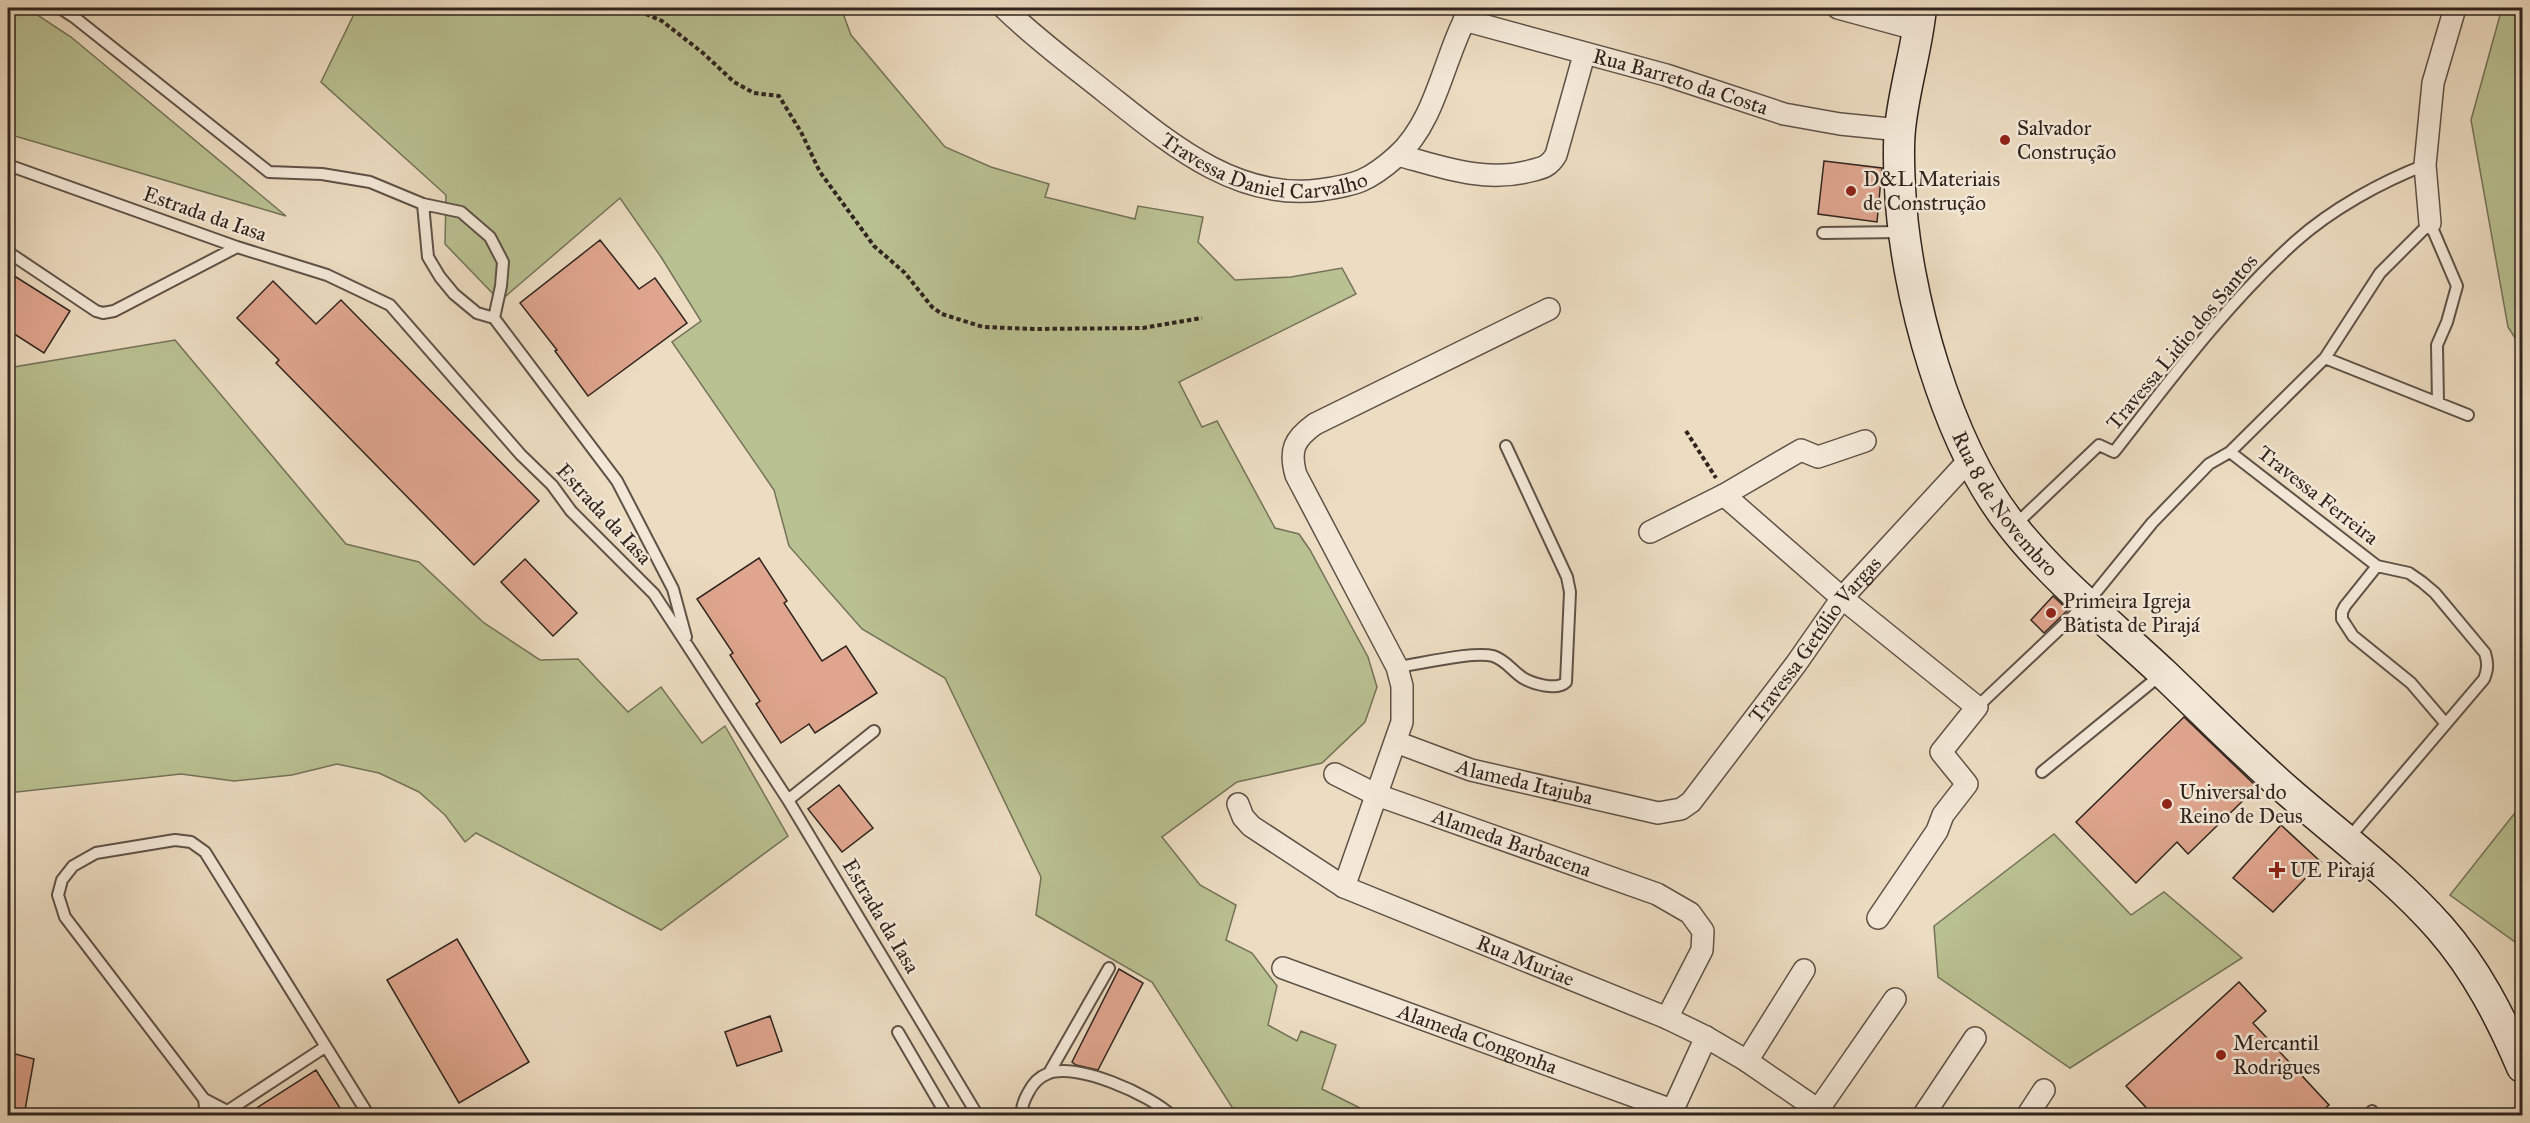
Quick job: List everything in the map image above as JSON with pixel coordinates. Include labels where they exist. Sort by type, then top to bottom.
[{"type":"main road","name":"Rua 8 de Novembro","points":[[1920,19],[1900,130],[1900,187],[1904,232],[1916,299],[1938,379],[1970,459],[1990,494],[2013,528],[2049,568],[2258,765],[2418,904],[2442,930],[2486,991],[2523,1067]]},
{"type":"street","name":"Travessa Daniel Carvalho","points":[[1004,8],[1025,29],[1149,128],[1200,162],[1237,180],[1270,190],[1307,192],[1354,186],[1368,179],[1398,155],[1417,130],[1441,82],[1467,14]]},
{"type":"street","points":[[1838,8],[1920,19]]},
{"type":"street","points":[[2430,223],[2425,165],[2433,83],[2455,8]]},
{"type":"street","name":"Rua Barreto da Costa","points":[[1467,14],[1584,55],[1666,75],[1784,114],[1840,124],[1900,130]]},
{"type":"street","points":[[1398,155],[1466,174],[1511,176],[1548,166],[1556,156],[1584,55]]},
{"type":"street","points":[[1344,887],[1402,722],[1402,686],[1397,667],[1296,475],[1292,461],[1298,438],[1315,424],[1549,309]]},
{"type":"street","points":[[1650,532],[1724,495],[1801,450],[1818,457],[1865,441]]},
{"type":"street","name":"Travessa Getúlio Vargas","points":[[1658,813],[1681,809],[1691,802],[1796,664],[1842,598],[1970,459]]},
{"type":"street","points":[[1724,495],[1842,598],[1977,707],[1941,752],[1967,784],[1943,815],[1937,831],[1878,918]]},
{"type":"street","name":"Alameda Itajuba","points":[[1396,742],[1471,770],[1658,813]]},
{"type":"street","name":"Alameda Barbacena","points":[[1335,774],[1377,795],[1657,894],[1690,914],[1703,931],[1702,950],[1667,1018]]},
{"type":"street","name":"Rua Muriae","points":[[1238,804],[1243,817],[1256,830],[1344,887],[1667,1018],[1747,1061],[1823,1113]]},
{"type":"street","name":"Alameda Congonha","points":[[1283,968],[1671,1113]]},
{"type":"street","points":[[1747,1061],[1804,970]]},
{"type":"street","points":[[1823,1113],[1895,999]]},
{"type":"street","points":[[1671,1113],[1706,1037]]},
{"type":"street","points":[[1923,1116],[1975,1038]]},
{"type":"street","points":[[2027,1116],[2044,1090]]},
{"type":"lane","points":[[60,8],[270,172],[322,174],[370,182],[423,204],[461,212],[490,237],[503,262],[501,286],[494,318]]},
{"type":"lane","name":"Estrada da Iasa","points":[[8,165],[237,247],[327,275],[390,305],[521,455],[552,485],[571,511],[654,594],[788,800],[978,1116]]},
{"type":"lane","name":"Travessa Lidio dos Santos","points":[[2013,528],[2099,445],[2114,452],[2224,315],[2297,240],[2389,180],[2425,165]]},
{"type":"lane","points":[[423,204],[428,257],[440,277],[454,294],[477,313],[494,318],[617,481],[673,589],[689,648]]},
{"type":"lane","points":[[2230,452],[2325,357],[2380,273],[2430,223],[2457,286],[2437,345],[2438,403]]},
{"type":"lane","points":[[1823,233],[1904,232]]},
{"type":"lane","points":[[8,252],[96,311],[103,313],[114,311],[237,247]]},
{"type":"lane","points":[[2325,357],[2468,416]]},
{"type":"lane","points":[[1397,667],[1486,655],[1506,663],[1527,680],[1555,687],[1562,686],[1566,682],[1570,592],[1567,577],[1506,446]]},
{"type":"lane","name":"Travessa Ferreira","points":[[1977,707],[2087,603],[2152,523],[2210,464],[2230,452],[2377,566],[2409,573],[2422,582],[2435,593],[2485,653],[2488,669],[2484,679],[2446,723]]},
{"type":"lane","points":[[2346,841],[2446,723],[2411,683],[2353,636],[2342,619],[2344,606],[2377,566]]},
{"type":"lane","points":[[2042,772],[2163,673]]},
{"type":"lane","points":[[788,800],[874,731]]},
{"type":"lane","points":[[325,1047],[226,1114],[204,1100],[65,917],[58,895],[62,880],[73,866],[96,853],[175,840],[191,842],[205,852],[369,1116]]},
{"type":"lane","points":[[1048,1073],[1109,968]]},
{"type":"lane","points":[[898,1032],[947,1116]]},
{"type":"lane","points":[[1022,1116],[1030,1088],[1048,1073],[1060,1071],[1108,1081],[1149,1098],[1172,1116]]},
{"type":"lane","points":[[204,1100],[206,1116]]},
{"type":"path","points":[[632,8],[662,21],[703,53],[734,82],[754,93],[779,96],[801,132],[820,172],[874,246],[905,273],[932,308],[942,314],[983,327],[1034,329],[1143,328],[1202,318]]},
{"type":"path","points":[[1686,431],[1715,476],[1724,495]]},
{"type":"green space","points":[[8,8],[27,8],[71,37],[286,216],[8,134]]},
{"type":"green space","points":[[357,8],[579,8],[586,13],[591,8],[841,8],[851,35],[945,147],[991,167],[1049,184],[1045,197],[1135,219],[1138,206],[1203,217],[1198,242],[1235,280],[1291,277],[1342,268],[1356,294],[1179,382],[1202,427],[1217,421],[1275,528],[1299,534],[1310,550],[1368,657],[1377,687],[1365,722],[1322,763],[1237,782],[1162,837],[1200,885],[1236,905],[1226,940],[1252,953],[1277,986],[1268,1025],[1297,1041],[1301,1031],[1336,1045],[1322,1089],[1374,1115],[1237,1115],[1152,982],[1036,915],[1041,877],[945,678],[862,629],[789,546],[774,490],[672,342],[701,321],[620,198],[500,301],[445,244],[446,195],[321,82]]},
{"type":"green space","points":[[2502,8],[2522,8],[2522,349],[2508,327],[2471,120]]},
{"type":"green space","points":[[175,340],[346,544],[419,562],[484,623],[540,660],[578,659],[628,712],[661,687],[702,743],[725,726],[788,836],[661,930],[476,833],[465,842],[445,815],[419,792],[379,773],[337,764],[292,775],[234,781],[181,774],[8,793],[8,368]]},
{"type":"green space","points":[[2522,804],[2522,947],[2450,895]]},
{"type":"green space","points":[[2054,834],[2131,915],[2164,892],[2242,958],[2070,1068],[1938,977],[1934,926]]},
{"type":"building","name":"D&L Materiais de Construção","points":[[1824,161],[1882,168],[1877,222],[1818,214]]},
{"type":"building","points":[[600,240],[639,289],[655,278],[687,323],[588,396],[555,351],[557,350],[520,303]]},
{"type":"building","points":[[8,272],[70,311],[44,353],[8,330]]},
{"type":"building","points":[[273,281],[316,324],[341,300],[539,501],[474,565],[276,363],[279,360],[237,318]]},
{"type":"building","points":[[759,558],[787,601],[784,603],[822,661],[846,646],[877,693],[815,733],[809,724],[781,743],[756,704],[760,701],[730,655],[733,653],[697,599]]},
{"type":"building","points":[[525,559],[577,613],[553,636],[501,582]]},
{"type":"building","name":"Primeira Igreja Batista de Pirajá","points":[[2053,596],[2068,610],[2044,633],[2031,620]]},
{"type":"building","name":"Universal do Reino de Deus","points":[[2184,717],[2257,787],[2188,854],[2177,842],[2136,883],[2076,822]]},
{"type":"building","points":[[839,785],[873,828],[842,852],[808,809]]},
{"type":"building","name":"UE Pirajá","points":[[2281,825],[2321,862],[2273,912],[2233,878]]},
{"type":"building","points":[[457,939],[529,1062],[459,1103],[387,980]]},
{"type":"building","points":[[1119,969],[1143,983],[1098,1070],[1076,1065],[1072,1062]]},
{"type":"building","name":"Mercantil Rodrigues","points":[[2239,982],[2266,1011],[2253,1023],[2329,1105],[2317,1116],[2154,1116],[2126,1086]]},
{"type":"building","points":[[770,1016],[782,1051],[737,1066],[725,1032]]},
{"type":"building","points":[[8,1052],[34,1059],[24,1116],[8,1116]]},
{"type":"building","points":[[316,1070],[345,1116],[244,1116]]},
{"type":"place","name":"Salvador Construção","points":[[2005,140]]},
{"type":"place","name":"D&L Materiais de Construção","points":[[1851,191]]},
{"type":"place","name":"Primeira Igreja Batista de Pirajá","points":[[2051,613]]},
{"type":"place","name":"Universal do Reino de Deus","points":[[2167,804]]},
{"type":"place","name":"UE Pirajá","points":[[2277,870]]},
{"type":"place","name":"Mercantil Rodrigues","points":[[2221,1055]]}]
